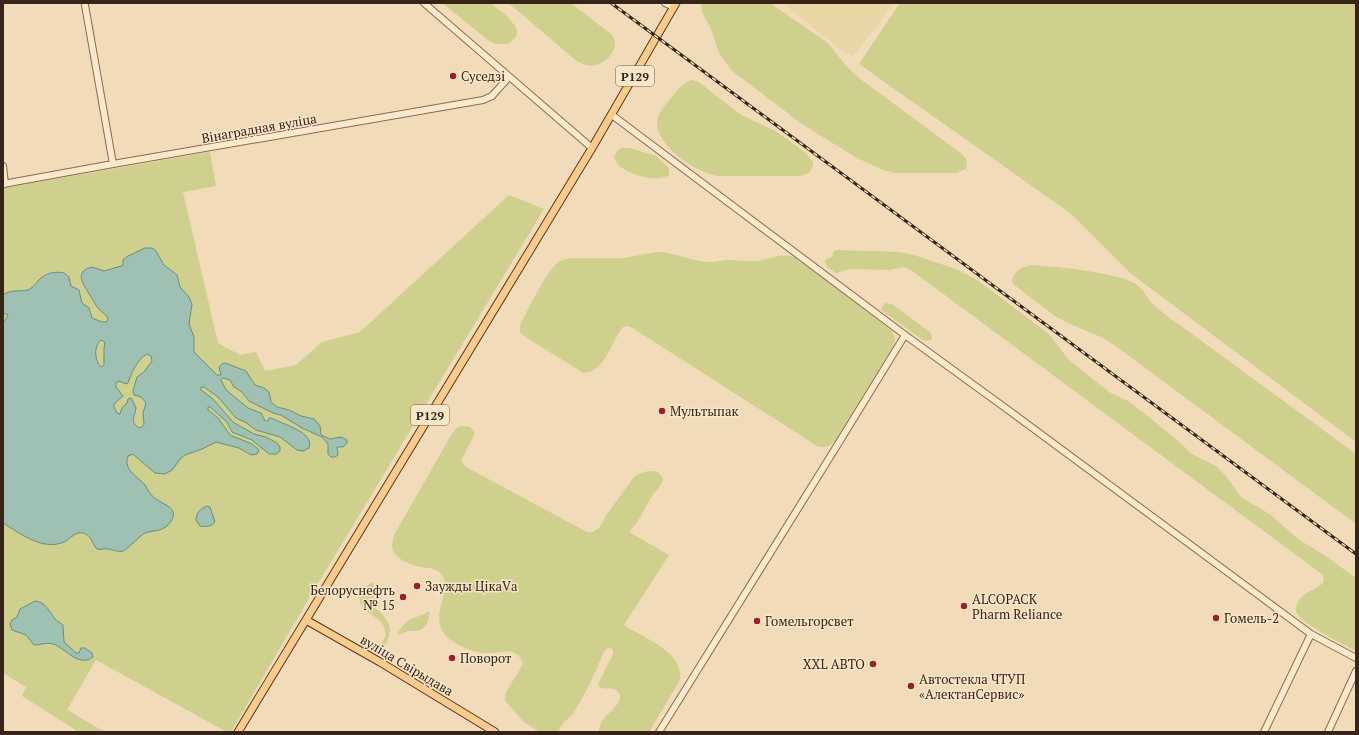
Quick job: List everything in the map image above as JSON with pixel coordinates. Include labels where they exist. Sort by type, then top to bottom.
[{"type":"main road","name":"Р129","points":[[238,732],[592,148],[675,5]]},
{"type":"main road","name":"вуліца Свірыдава","points":[[306,620],[380,662],[495,732]]},
{"type":"street","points":[[424,3],[592,148]]},
{"type":"street","points":[[665,3],[675,5]]},
{"type":"street","points":[[85,5],[113,164]]},
{"type":"street","name":"Вінаградная вуліца","points":[[4,184],[483,100],[492,96],[509,77]]},
{"type":"street","points":[[612,114],[905,335],[1018,416],[1311,634],[1356,658]]},
{"type":"street","points":[[3,166],[4,184]]},
{"type":"street","points":[[658,732],[790,523],[905,335]]},
{"type":"street","points":[[1264,732],[1311,634]]},
{"type":"street","points":[[1328,732],[1356,671]]},
{"type":"shaded area","points":[[783,3],[893,3],[853,56],[841,50]]},
{"type":"shaded area","points":[[145,248],[152,248],[156,251],[164,265],[177,275],[180,287],[189,297],[192,304],[189,324],[194,337],[194,352],[217,375],[221,375],[219,367],[225,363],[246,371],[255,385],[264,388],[269,392],[271,402],[277,407],[314,419],[320,426],[321,435],[330,439],[341,437],[347,440],[347,443],[343,447],[337,447],[338,455],[331,457],[328,454],[328,444],[322,437],[302,428],[281,415],[273,413],[249,401],[242,392],[234,387],[230,380],[223,378],[221,380],[226,390],[248,408],[261,413],[265,421],[268,421],[269,418],[271,418],[303,433],[310,442],[309,448],[303,451],[297,450],[280,437],[256,430],[245,422],[236,418],[218,397],[204,387],[201,387],[201,390],[212,398],[233,422],[254,434],[266,437],[277,443],[280,447],[280,451],[276,454],[269,454],[252,440],[232,432],[227,422],[210,407],[208,407],[208,410],[218,418],[230,435],[252,444],[259,450],[257,454],[251,455],[239,448],[216,442],[185,455],[172,470],[165,474],[155,473],[133,454],[128,456],[127,465],[129,469],[156,499],[168,506],[173,512],[172,520],[168,525],[160,530],[145,533],[127,549],[122,551],[97,549],[88,535],[80,533],[75,534],[64,542],[56,544],[40,543],[3,523],[3,323],[8,316],[7,314],[3,313],[3,295],[12,291],[28,290],[41,278],[50,273],[64,273],[69,277],[71,286],[79,290],[82,303],[89,308],[92,318],[106,322],[108,320],[107,316],[96,306],[83,284],[81,276],[86,269],[92,267],[104,271],[121,266],[123,265],[123,260]],"holes":[[[101,340],[105,342],[104,365],[101,367],[96,358],[97,346]],[[147,354],[151,356],[152,361],[144,372],[137,377],[133,391],[134,395],[141,397],[146,403],[143,413],[144,425],[140,428],[134,422],[136,408],[131,398],[128,399],[120,414],[117,413],[114,404],[123,396],[116,387],[116,383],[119,381],[126,384],[128,383],[137,363]]]},
{"type":"shaded area","points":[[207,506],[210,507],[215,522],[212,525],[200,526],[196,520],[197,515],[201,509]]},
{"type":"shaded area","points":[[35,601],[45,605],[56,620],[63,625],[64,642],[76,653],[79,653],[81,648],[85,648],[92,653],[93,657],[88,660],[77,659],[58,646],[50,643],[34,645],[26,635],[12,630],[10,624],[12,620],[17,617],[20,609]]},
{"type":"green space","points":[[442,3],[490,3],[507,16],[516,27],[516,37],[507,44],[495,44]]},
{"type":"green space","points":[[508,3],[571,3],[612,35],[615,44],[613,51],[607,59],[599,64],[591,66],[583,64],[576,60]]},
{"type":"green space","points":[[701,3],[770,3],[828,43],[847,67],[863,81],[962,154],[967,161],[966,169],[956,173],[894,173],[883,170],[855,157],[802,124],[731,70],[719,53],[711,29],[702,12]]},
{"type":"green space","points":[[900,3],[1356,3],[1356,442],[1130,273],[1070,213],[859,64]]},
{"type":"green space","points":[[693,80],[700,83],[740,114],[777,132],[806,153],[813,162],[811,171],[805,175],[799,176],[718,176],[709,174],[689,164],[671,150],[664,141],[659,132],[657,119],[662,109],[679,89],[686,82]]},
{"type":"green space","points":[[622,148],[630,148],[656,156],[669,168],[669,175],[655,178],[647,177],[629,172],[622,168],[614,157],[618,150]]},
{"type":"green space","points":[[210,152],[216,186],[183,192],[218,343],[240,355],[256,352],[265,371],[296,365],[322,342],[360,332],[509,195],[544,209],[311,595],[231,732],[227,732],[96,660],[67,710],[105,732],[79,732],[22,696],[26,687],[3,673],[3,188]]},
{"type":"green space","points":[[834,251],[899,252],[914,255],[956,269],[977,280],[1049,334],[1068,359],[1109,392],[1130,402],[1176,439],[1192,454],[1216,466],[1225,475],[1241,497],[1271,515],[1298,539],[1324,555],[1356,578],[1356,651],[1305,622],[1296,611],[1296,605],[1300,599],[1322,584],[1324,577],[1321,573],[911,270],[904,267],[890,270],[850,269],[836,273],[827,267],[825,261],[826,259],[832,257]]},
{"type":"green space","points":[[664,252],[704,262],[729,260],[757,261],[778,256],[792,256],[799,258],[892,331],[895,340],[892,348],[835,441],[827,446],[817,446],[631,327],[623,327],[601,363],[596,369],[589,372],[582,372],[527,338],[520,332],[520,325],[538,290],[549,272],[560,261],[574,258],[623,258]]},
{"type":"green space","points":[[1031,265],[1101,273],[1128,280],[1136,284],[1150,301],[1162,312],[1356,454],[1356,524],[1117,347],[1103,338],[1055,316],[1013,284],[1013,277],[1017,272],[1022,268]]},
{"type":"green space","points":[[885,303],[892,304],[930,332],[932,336],[931,340],[923,340],[885,313],[881,309]]},
{"type":"green space","points":[[461,426],[470,427],[475,433],[461,461],[466,467],[587,532],[592,532],[599,528],[607,514],[634,477],[650,471],[654,471],[661,476],[663,480],[658,489],[653,494],[638,521],[629,532],[669,555],[624,625],[652,641],[671,655],[677,663],[680,672],[679,682],[649,732],[598,732],[602,720],[617,705],[620,698],[620,694],[617,691],[601,687],[598,684],[613,654],[613,650],[611,648],[606,649],[604,652],[582,698],[572,715],[563,723],[559,732],[540,732],[524,722],[505,701],[506,692],[523,664],[519,656],[512,652],[485,653],[475,651],[465,648],[452,641],[444,633],[440,624],[439,615],[445,589],[445,581],[441,574],[434,569],[408,563],[399,558],[393,551],[392,546],[394,535],[450,437],[456,428]]},
{"type":"green space","points":[[371,583],[373,583],[376,596],[374,596],[375,609],[378,610],[387,620],[390,628],[389,637],[383,649],[380,647],[386,635],[383,626],[377,618],[365,610],[360,602],[364,591]]},
{"type":"green space","points":[[430,611],[424,628],[418,631],[408,631],[399,635],[398,633],[401,628],[408,621]]},
{"type":"railway","points":[[611,3],[1356,554]]},
{"type":"place","name":"Суседзі","points":[[453,76]]},
{"type":"place","name":"Мультыпак","points":[[662,411]]},
{"type":"place","name":"Заужды ЦікаVа","points":[[417,586]]},
{"type":"place","name":"Белоруснефть № 15","points":[[403,597]]},
{"type":"place","name":"ALCOPACK Pharm Reliance","points":[[964,606]]},
{"type":"place","name":"Гомель-2","points":[[1216,618]]},
{"type":"place","name":"Гомельгорсвет","points":[[757,621]]},
{"type":"place","name":"Поворот","points":[[452,658]]},
{"type":"place","name":"XXL АВТО","points":[[873,664]]},
{"type":"place","name":"Автостекла ЧТУП «АлектанСервис»","points":[[911,686]]}]
